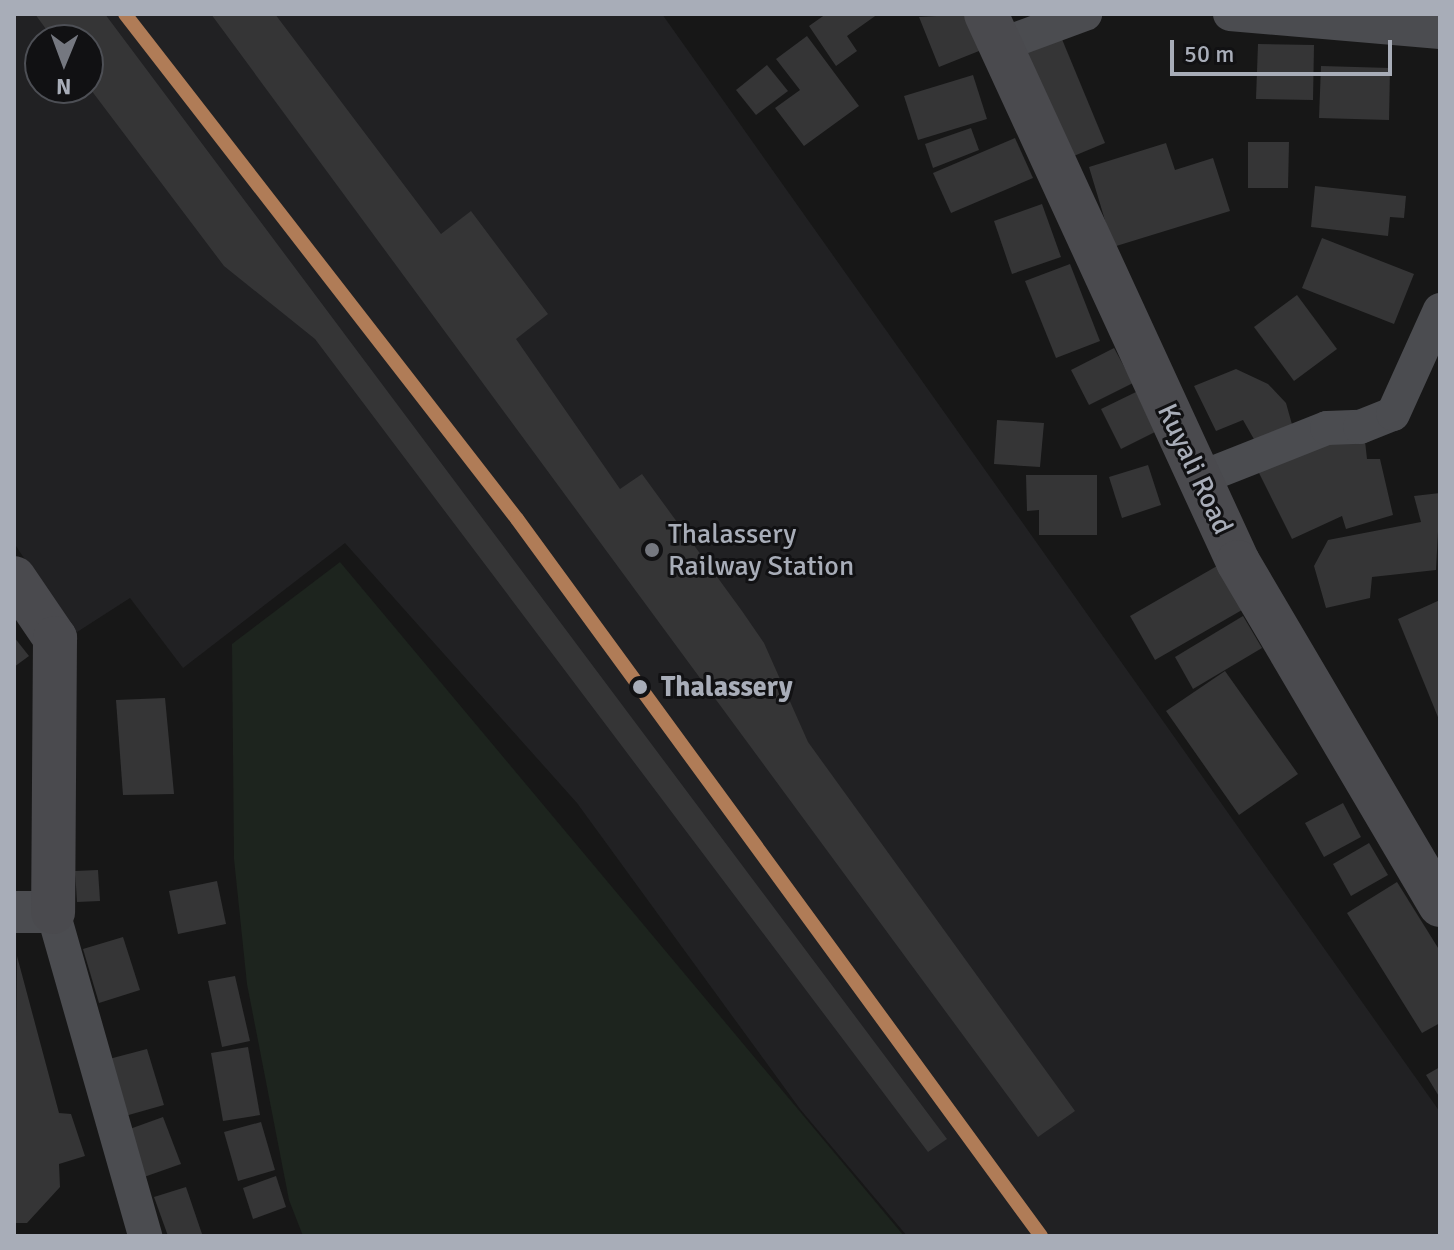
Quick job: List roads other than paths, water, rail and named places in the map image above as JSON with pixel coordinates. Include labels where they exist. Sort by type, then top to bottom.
[{"type":"main road","name":"Kuyali Road","points":[[992,30],[1083,219],[1173,428],[1203,477],[1238,562],[1440,905]]},
{"type":"main road","points":[[14,578],[55,638],[33,912]]},
{"type":"street","points":[[992,30],[1085,14]]},
{"type":"street","points":[[1230,14],[1440,32]]},
{"type":"street","points":[[1203,477],[1327,428],[1360,427],[1393,414],[1440,310]]},
{"type":"street","points":[[33,912],[145,1236]]},
{"type":"place","name":"Thalassery Railway Station","points":[[652,550]]},
{"type":"place","name":"Thalassery","points":[[640,687]]}]
